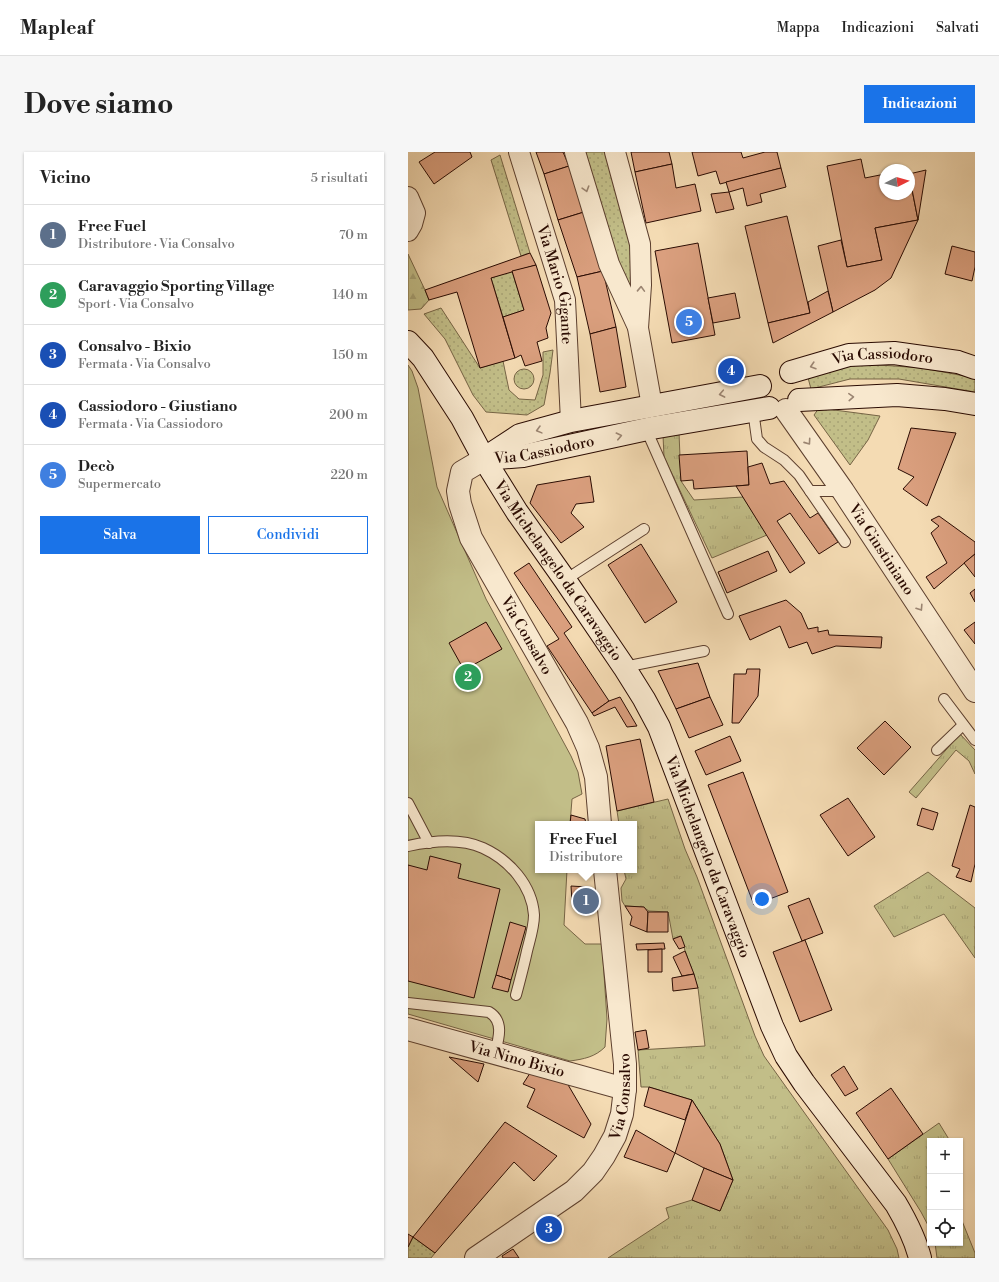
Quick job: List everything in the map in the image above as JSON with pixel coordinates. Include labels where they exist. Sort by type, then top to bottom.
[{"type":"main road","name":"Via Michelangelo da Caravaggio","points":[[408,342],[428,365],[462,418],[484,459],[516,512],[565,580],[644,699],[659,727],[772,1026],[786,1056],[804,1083],[896,1204],[909,1225],[920,1258]]},
{"type":"main road","name":"Via Cassiodoro","points":[[792,372],[849,355],[894,353],[958,362],[975,368]]},
{"type":"main road","points":[[773,370],[785,370],[792,372],[798,379],[801,386],[801,393],[777,407],[764,402],[760,396],[760,386],[762,380],[767,374],[773,370]]},
{"type":"main road","name":"Via Cassiodoro","points":[[484,459],[520,435],[572,421],[760,386]]},
{"type":"main road","name":"Via Cassiodoro","points":[[484,459],[523,456],[646,429],[777,407],[896,395],[945,399],[975,404]]},
{"type":"main road","name":"Via Giustiniano","points":[[777,407],[843,491],[972,679]]},
{"type":"main road","name":"Via Consalvo","points":[[484,459],[462,472],[458,491],[460,504],[471,538],[577,723],[588,748],[596,777],[600,821]]},
{"type":"main road","name":"Via Consalvo","points":[[476,1258],[574,1191],[593,1172],[615,1136],[622,1114],[625,1089],[625,1064],[605,873]]},
{"type":"main road","name":"Via Nino Bixio","points":[[408,1029],[625,1089]]},
{"type":"street","name":"Via Mario Gigante","points":[[519,152],[565,300],[572,421]]},
{"type":"street","points":[[574,152],[609,264],[638,328],[652,406]]},
{"type":"street","points":[[615,152],[640,244],[641,286],[638,328]]},
{"type":"street","points":[[408,197],[416,212],[408,231]]},
{"type":"lane","points":[[777,407],[757,439],[764,447],[784,460],[799,475],[845,542]]},
{"type":"lane","points":[[646,429],[728,614]]},
{"type":"lane","points":[[810,491],[843,491]]},
{"type":"lane","points":[[565,580],[644,529]]},
{"type":"lane","points":[[624,668],[704,651]]},
{"type":"lane","points":[[944,699],[975,740]]},
{"type":"lane","points":[[937,750],[963,725]]},
{"type":"lane","points":[[408,803],[429,843]]},
{"type":"lane","points":[[408,846],[429,843],[456,842],[482,848],[506,863],[515,871],[524,884],[532,904],[534,921],[516,995]]},
{"type":"lane","points":[[408,1002],[489,1012],[497,1019],[500,1032],[495,1053]]},
{"type":"green space","points":[[583,152],[605,152],[630,243],[633,295],[612,251]]},
{"type":"green space","points":[[500,155],[530,253],[521,256],[491,160]]},
{"type":"green space","points":[[408,254],[429,300],[421,309],[408,310]]},
{"type":"green space","points":[[512,271],[524,310],[503,317],[491,278]]},
{"type":"green space","points":[[441,308],[480,368],[503,361],[509,390],[519,399],[535,400],[543,375],[543,352],[553,350],[544,405],[527,415],[486,412],[473,395],[445,339],[424,314]]},
{"type":"green space","points":[[852,363],[922,368],[975,378],[975,392],[899,379],[850,379],[811,389],[807,374]]},
{"type":"green space","points":[[408,365],[412,371],[418,388],[437,487],[486,599],[571,756],[578,772],[582,794],[572,799],[570,821],[535,821],[535,873],[567,873],[564,925],[585,944],[602,944],[607,1019],[605,1047],[593,1055],[570,1061],[408,1014]]},
{"type":"green space","points":[[524,369],[531,372],[534,379],[531,386],[524,389],[517,386],[514,379],[517,372]]},
{"type":"green space","points":[[819,408],[880,416],[868,440],[850,465],[814,415]]},
{"type":"green space","points":[[679,433],[681,481],[694,500],[743,497],[767,535],[712,558],[664,457],[663,435]]},
{"type":"green space","points":[[960,734],[975,750],[975,774],[969,761],[956,750],[916,798],[909,792]]},
{"type":"green space","points":[[668,799],[685,849],[697,877],[755,1036],[764,1056],[888,1230],[897,1249],[899,1258],[608,1258],[669,1218],[666,1208],[692,1200],[720,1211],[733,1180],[720,1144],[692,1100],[649,1087],[641,1087],[638,1050],[705,1046],[698,988],[680,936],[673,939],[668,912],[649,911],[643,907],[625,906],[622,901],[621,888],[626,879],[625,873],[637,873],[637,821],[619,821],[617,811]]},
{"type":"green space","points":[[928,872],[975,908],[975,958],[944,914],[894,937],[874,906]]},
{"type":"green space","points":[[939,1123],[948,1138],[927,1138],[927,1223],[921,1212],[888,1159]]},
{"type":"green space","points":[[963,1223],[975,1253],[975,1258],[937,1258],[935,1246],[963,1246]]},
{"type":"green space","points":[[413,1237],[435,1253],[431,1258],[408,1258],[408,1247]]},
{"type":"building","points":[[435,152],[470,152],[472,157],[434,184],[419,162]]},
{"type":"building","points":[[536,152],[563,152],[569,166],[544,174]]},
{"type":"building","points":[[631,152],[669,152],[672,164],[635,172]]},
{"type":"building","points":[[692,152],[741,152],[743,158],[765,152],[777,152],[781,168],[720,184],[716,171],[698,176]]},
{"type":"building","points":[[861,159],[865,178],[879,175],[879,200],[914,200],[918,220],[875,228],[882,260],[847,267],[827,166]]},
{"type":"building","points":[[672,164],[676,188],[695,184],[701,211],[646,223],[635,172]]},
{"type":"building","points":[[569,166],[584,212],[558,220],[544,174]]},
{"type":"building","points":[[781,168],[786,187],[760,194],[762,202],[747,206],[743,188],[729,192],[726,182]]},
{"type":"building","points":[[926,170],[918,220],[914,200],[915,173]]},
{"type":"building","points":[[729,192],[734,209],[716,213],[711,194]]},
{"type":"building","points":[[584,212],[603,271],[577,277],[558,220]]},
{"type":"building","points":[[787,216],[810,313],[768,323],[745,226]]},
{"type":"building","points":[[918,220],[891,278],[875,290],[833,312],[818,246],[841,240],[847,267],[882,260],[875,228]]},
{"type":"building","points":[[698,243],[715,335],[672,343],[655,251]]},
{"type":"building","points":[[952,246],[975,252],[975,267],[972,281],[945,274]]},
{"type":"building","points":[[530,253],[536,265],[491,278],[515,358],[480,368],[457,292],[429,300],[425,290]]},
{"type":"building","points":[[536,265],[551,313],[546,328],[548,338],[537,342],[542,361],[525,366],[521,355],[515,358],[503,317],[524,310],[512,271]]},
{"type":"building","points":[[603,271],[616,327],[590,334],[577,277]]},
{"type":"building","points":[[828,291],[833,312],[773,343],[768,323],[810,313],[808,302]]},
{"type":"building","points":[[735,293],[740,318],[713,323],[708,298]]},
{"type":"building","points":[[616,327],[626,387],[600,392],[590,334]]},
{"type":"building","points":[[911,428],[956,433],[927,506],[903,489],[914,477],[898,469]]},
{"type":"building","points":[[747,451],[749,485],[694,489],[693,480],[681,481],[679,455]]},
{"type":"building","points":[[762,463],[770,484],[784,481],[810,518],[818,513],[838,542],[819,554],[790,513],[777,521],[805,563],[790,573],[736,486],[749,485],[748,467]]},
{"type":"building","points":[[590,476],[594,502],[576,504],[571,513],[584,527],[561,543],[530,503],[537,485]]},
{"type":"building","points":[[939,516],[975,542],[975,554],[934,589],[926,577],[947,563],[931,533],[939,526],[931,520]]},
{"type":"building","points":[[641,544],[677,602],[645,623],[608,565]]},
{"type":"building","points":[[768,551],[777,571],[727,593],[718,572]]},
{"type":"building","points":[[975,554],[975,577],[964,563]]},
{"type":"building","points":[[529,563],[572,627],[564,633],[609,701],[592,713],[547,646],[559,639],[514,573]]},
{"type":"building","points":[[975,589],[975,602],[970,593]]},
{"type":"building","points":[[786,600],[801,613],[808,629],[818,627],[818,632],[828,630],[829,635],[882,637],[881,648],[836,646],[812,654],[807,642],[789,648],[780,626],[750,640],[739,616]]},
{"type":"building","points":[[486,622],[502,649],[464,670],[449,643]]},
{"type":"building","points":[[975,622],[975,644],[964,630]]},
{"type":"building","points":[[698,663],[710,697],[676,709],[658,671]]},
{"type":"building","points":[[747,669],[760,669],[758,696],[739,723],[732,723],[734,674],[746,674]]},
{"type":"building","points":[[620,697],[637,726],[627,727],[615,707],[594,716],[592,713],[609,701]]},
{"type":"building","points":[[710,697],[723,725],[689,738],[676,709]]},
{"type":"building","points":[[885,721],[911,747],[884,775],[857,748]]},
{"type":"building","points":[[730,736],[741,761],[706,775],[695,751]]},
{"type":"building","points":[[640,739],[654,802],[617,811],[606,746]]},
{"type":"building","points":[[743,772],[788,892],[754,905],[708,785]]},
{"type":"building","points":[[848,798],[875,837],[848,856],[820,815]]},
{"type":"building","points":[[970,805],[975,807],[975,864],[971,882],[956,877],[960,869],[952,866]]},
{"type":"building","points":[[922,808],[938,813],[933,830],[917,825]]},
{"type":"building","points":[[571,815],[585,819],[585,821],[570,821]]},
{"type":"building","points":[[430,856],[461,864],[458,878],[500,889],[474,998],[408,981],[408,865],[427,870]]},
{"type":"building","points":[[571,886],[587,887],[588,903],[572,902]]},
{"type":"building","points":[[809,898],[823,933],[802,941],[788,906]]},
{"type":"building","points":[[625,906],[644,907],[648,912],[647,932],[630,925],[632,917]]},
{"type":"building","points":[[648,912],[668,912],[668,932],[647,932]]},
{"type":"building","points":[[510,922],[526,927],[511,980],[496,975]]},
{"type":"building","points":[[681,936],[685,947],[679,949],[673,939]]},
{"type":"building","points":[[805,940],[832,1010],[800,1022],[773,952]]},
{"type":"building","points":[[664,943],[665,949],[637,950],[636,944]]},
{"type":"building","points":[[662,949],[662,972],[648,972],[648,950]]},
{"type":"building","points":[[685,951],[694,974],[682,976],[673,957]]},
{"type":"building","points":[[694,974],[698,988],[673,991],[672,978]]},
{"type":"building","points":[[496,975],[511,980],[508,992],[492,988]]},
{"type":"building","points":[[646,1030],[649,1048],[638,1050],[635,1032]]},
{"type":"building","points":[[449,1057],[484,1064],[478,1082]]},
{"type":"building","points":[[844,1066],[858,1089],[845,1096],[831,1075]]},
{"type":"building","points":[[532,1070],[567,1083],[591,1124],[584,1138],[527,1107],[535,1089],[523,1084]]},
{"type":"building","points":[[649,1087],[692,1100],[685,1120],[644,1106]]},
{"type":"building","points":[[891,1088],[923,1134],[888,1159],[856,1113]]},
{"type":"building","points":[[692,1100],[720,1144],[733,1180],[704,1168],[675,1153]]},
{"type":"building","points":[[505,1122],[557,1156],[534,1181],[514,1162],[435,1253],[413,1237]]},
{"type":"building","points":[[636,1130],[675,1153],[667,1172],[624,1157]]},
{"type":"building","points":[[704,1168],[733,1180],[720,1211],[692,1200]]},
{"type":"building","points":[[408,1234],[413,1237],[408,1247]]},
{"type":"building","points":[[513,1249],[519,1258],[503,1258],[502,1256]]},
{"type":"place","name":"Decò","points":[[689,322]]},
{"type":"place","name":"Cassiodoro - Giustiano","points":[[731,371]]},
{"type":"place","name":"Caravaggio Sporting Village","points":[[468,677]]},
{"type":"place","name":"Free Fuel","points":[[586,901]]},
{"type":"place","name":"Consalvo - Bixio","points":[[549,1229]]}]
